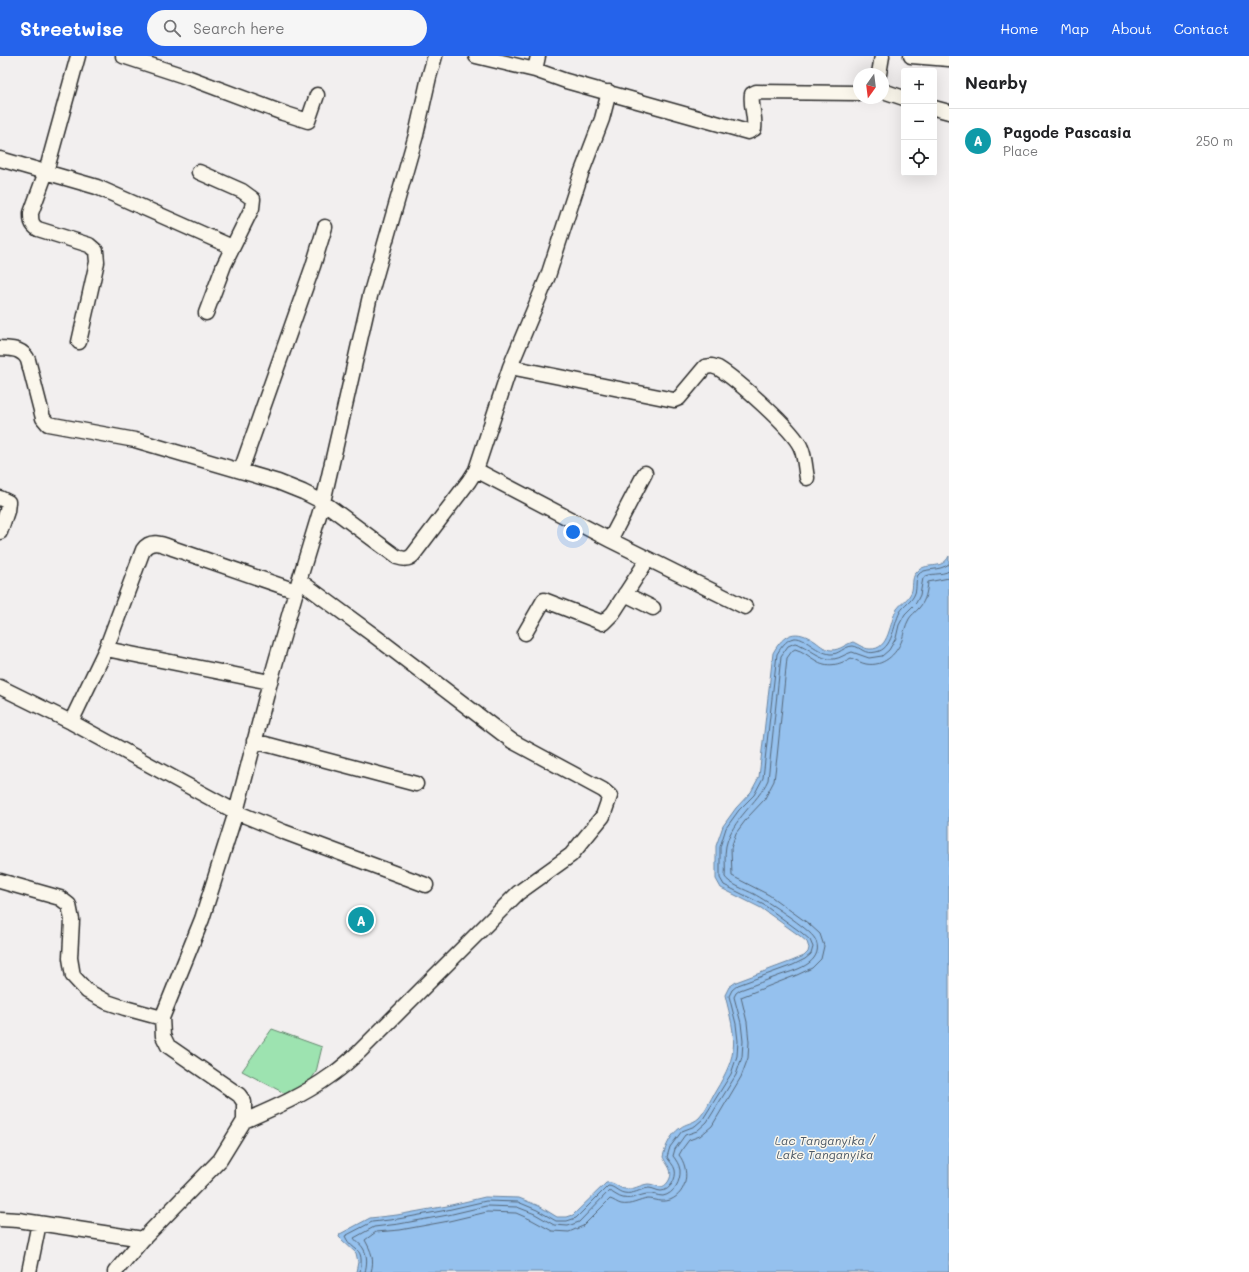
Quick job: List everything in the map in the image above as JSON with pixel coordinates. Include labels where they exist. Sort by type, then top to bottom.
[{"type":"street","points":[[78,56],[46,172],[31,213],[32,224],[38,229],[89,244],[96,251],[97,262],[79,342]]},
{"type":"street","points":[[123,56],[187,77],[308,121],[317,95]]},
{"type":"street","points":[[115,1272],[143,1239],[220,1160],[244,1121],[244,1102],[239,1095],[168,1046],[163,1036],[162,1018],[202,919],[236,812],[270,682],[323,502],[370,296],[416,135],[435,56]]},
{"type":"street","points":[[476,56],[535,70],[748,132],[754,129],[755,122],[751,99],[752,94],[756,92],[853,93]]},
{"type":"street","points":[[535,70],[538,56]]},
{"type":"street","points":[[879,68],[882,56]]},
{"type":"street","points":[[911,56],[949,60]]},
{"type":"street","points":[[0,348],[16,349],[23,352],[26,356],[43,418],[48,424],[134,440],[242,470],[278,482],[323,502],[397,557],[406,559],[414,555],[476,470],[510,367],[548,276],[581,174],[602,119],[609,92]]},
{"type":"street","points":[[889,93],[901,97]]},
{"type":"street","points":[[937,109],[949,112]]},
{"type":"street","points":[[0,159],[96,187],[232,247]]},
{"type":"street","points":[[199,172],[242,191],[253,199],[252,208],[232,247],[206,313]]},
{"type":"street","points":[[242,470],[313,266],[324,227]]},
{"type":"street","points":[[510,367],[674,400],[679,398],[705,367],[712,366],[718,368],[725,372],[755,398],[793,436],[801,447],[807,478]]},
{"type":"street","points":[[476,470],[648,560],[745,608]]},
{"type":"street","points":[[610,540],[645,473]]},
{"type":"street","points":[[0,498],[8,502],[7,511],[0,532]]},
{"type":"street","points":[[71,722],[106,649],[143,550],[148,544],[159,544],[298,586],[376,637],[512,741],[603,790],[610,796],[603,816],[571,855],[518,893],[359,1052],[331,1076],[278,1106],[244,1121]]},
{"type":"street","points":[[525,633],[544,600],[603,623],[613,613],[624,594],[648,560]]},
{"type":"street","points":[[624,594],[653,608]]},
{"type":"street","points":[[106,649],[270,682]]},
{"type":"street","points":[[0,686],[71,722],[236,812],[284,832],[426,885]]},
{"type":"street","points":[[254,741],[416,784]]},
{"type":"street","points":[[0,881],[60,898],[69,905],[72,920],[70,958],[73,976],[87,992],[106,1002],[162,1018]]},
{"type":"street","points":[[0,1219],[39,1223],[143,1239]]},
{"type":"street","points":[[29,1272],[39,1223]]},
{"type":"green space","points":[[272,1029],[322,1047],[316,1072],[306,1087],[288,1095],[242,1071]]},
{"type":"water","name":"Lac Tanganyika / Lake Tanganyika","points":[[949,556],[949,1272],[356,1272],[358,1262],[356,1253],[339,1237],[340,1234],[370,1218],[447,1206],[485,1197],[519,1198],[539,1206],[557,1217],[567,1217],[573,1215],[606,1183],[612,1183],[623,1189],[629,1189],[648,1184],[661,1187],[667,1183],[671,1172],[663,1157],[669,1141],[680,1128],[699,1118],[706,1109],[729,1066],[734,1045],[732,1023],[725,995],[729,987],[736,982],[804,956],[808,952],[809,948],[807,942],[800,936],[761,908],[721,888],[716,879],[716,846],[723,826],[736,808],[751,792],[759,777],[773,653],[777,646],[786,637],[797,634],[809,638],[824,648],[830,650],[838,649],[853,642],[868,649],[877,648],[882,645],[885,640],[897,609],[911,593],[914,575],[924,567],[942,564]]},
{"type":"place","name":"Pagode Pascasia","points":[[361,920]]}]
